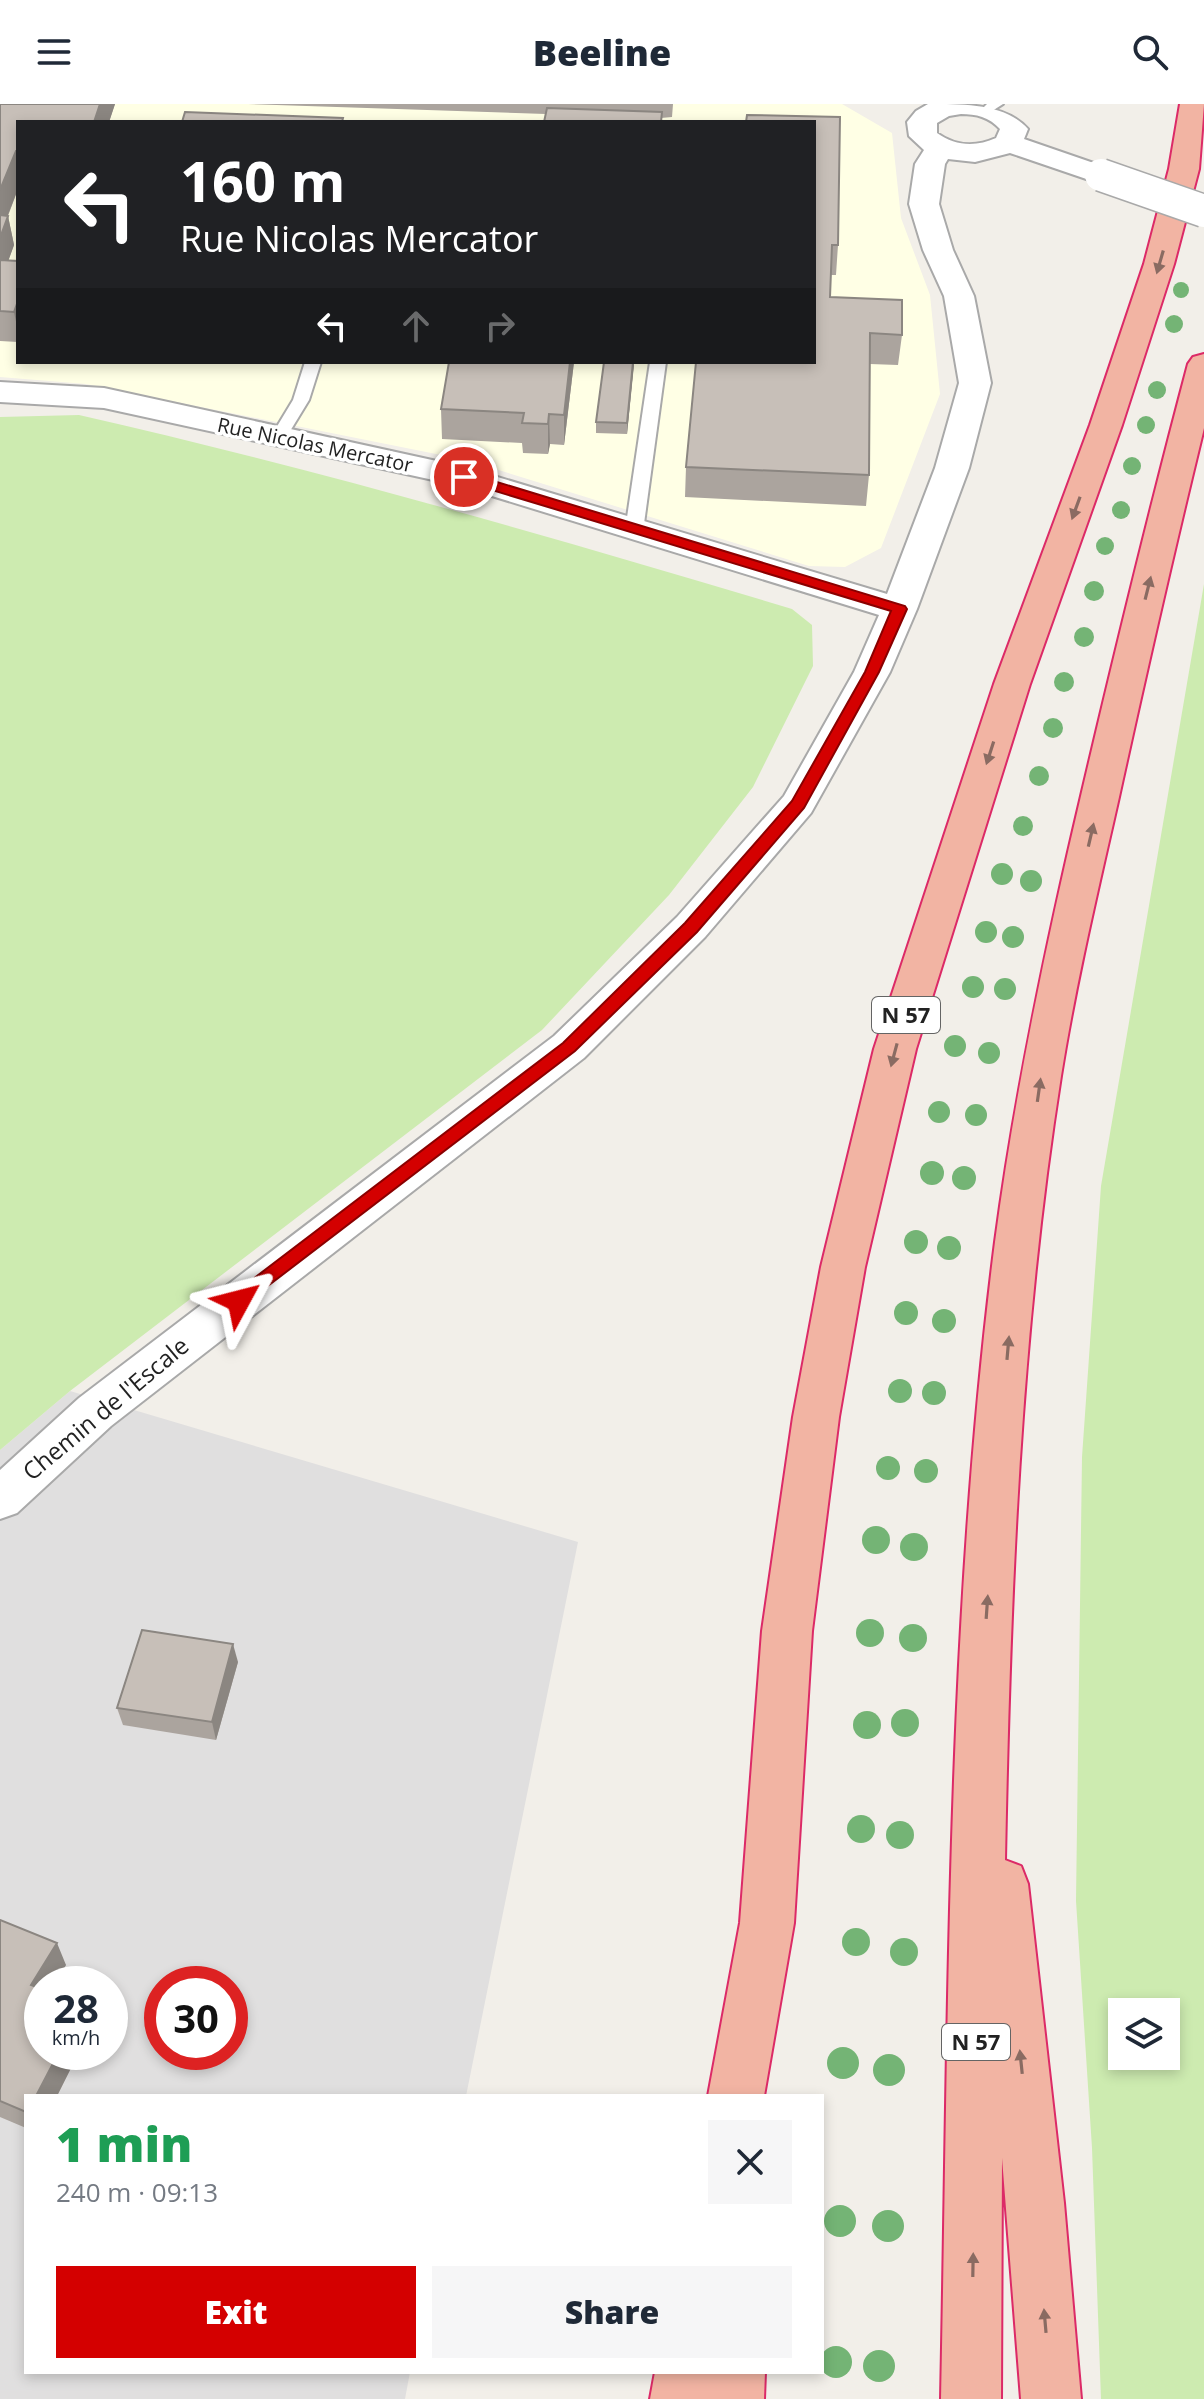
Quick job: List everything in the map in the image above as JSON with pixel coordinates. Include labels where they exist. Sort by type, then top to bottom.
[{"type":"highway","name":"N 57","points":[[753,2094],[787,1631],[816,1417],[843,1267],[895,1049],[1012,684],[1106,425],[1159,264],[1184,169],[1194,104]]},
{"type":"highway","name":"N 57","points":[[971,2399],[982,1685],[1012,1298],[1040,1078],[1130,664],[1204,364]]},
{"type":"highway","points":[[982,1685],[1035,2203],[1051,2399]]},
{"type":"highway","points":[[736,2094],[761,1958]]},
{"type":"highway","points":[[680,2399],[685,2374]]},
{"type":"highway","points":[[734,2399],[735,2374]]},
{"type":"street","points":[[1008,143],[1014,129],[1010,121],[992,107],[961,105],[915,110],[923,136],[940,148],[970,154],[985,153],[1008,143],[1204,211]]},
{"type":"street","name":"Chemin de l'Escale","points":[[0,1499],[95,1412],[569,1047],[680,938],[798,804],[872,672],[899,609],[952,468],[975,383],[959,296],[938,250],[924,204],[930,164],[940,148]]},
{"type":"street","name":"Rue Nicolas Mercator","points":[[0,392],[104,398],[464,477],[899,609]]},
{"type":"lane","points":[[278,438],[301,400],[312,364]]},
{"type":"lane","points":[[634,531],[658,364]]},
{"type":"shaded area","points":[[0,104],[842,104],[892,133],[901,218],[930,295],[940,394],[881,548],[845,567],[809,566],[466,460],[86,384],[0,377]]},
{"type":"shaded area","points":[[70,1391],[578,1542],[466,2094],[24,2094],[24,2374],[410,2374],[405,2399],[0,2399],[0,1450]]},
{"type":"green space","points":[[79,415],[437,506],[792,609],[812,625],[813,666],[753,787],[669,895],[542,1030],[70,1391],[0,1450],[0,417]]},
{"type":"green space","points":[[1204,584],[1204,2399],[1101,2399],[1092,2148],[1076,1901],[1082,1457],[1101,1186]]},
{"type":"building","points":[[0,104],[100,104],[95,120],[16,120],[16,151],[0,190]]},
{"type":"building","points":[[547,108],[662,112],[661,120],[544,120]]},
{"type":"building","points":[[185,112],[343,118],[342,120],[183,120]]},
{"type":"building","points":[[747,115],[840,117],[838,245],[832,245],[830,297],[902,300],[902,335],[870,333],[869,475],[686,467],[696,364],[816,364],[816,120],[746,120]]},
{"type":"building","points":[[0,215],[8,216],[0,238]]},
{"type":"building","points":[[0,260],[16,261],[16,306],[14,312],[0,311]]},
{"type":"building","points":[[449,364],[570,364],[564,415],[549,414],[548,424],[522,423],[524,413],[441,409]]},
{"type":"building","points":[[604,364],[633,364],[627,423],[596,422]]},
{"type":"building","points":[[142,1630],[233,1644],[212,1722],[117,1708]]},
{"type":"building","points":[[0,1920],[57,1943],[43,1966],[24,1966],[24,2070],[50,2070],[37,2094],[24,2094],[24,2111],[0,2101]]},
{"type":"route","points":[[239,1301],[569,1047],[691,927],[798,804],[872,672],[899,609],[464,477]]}]
